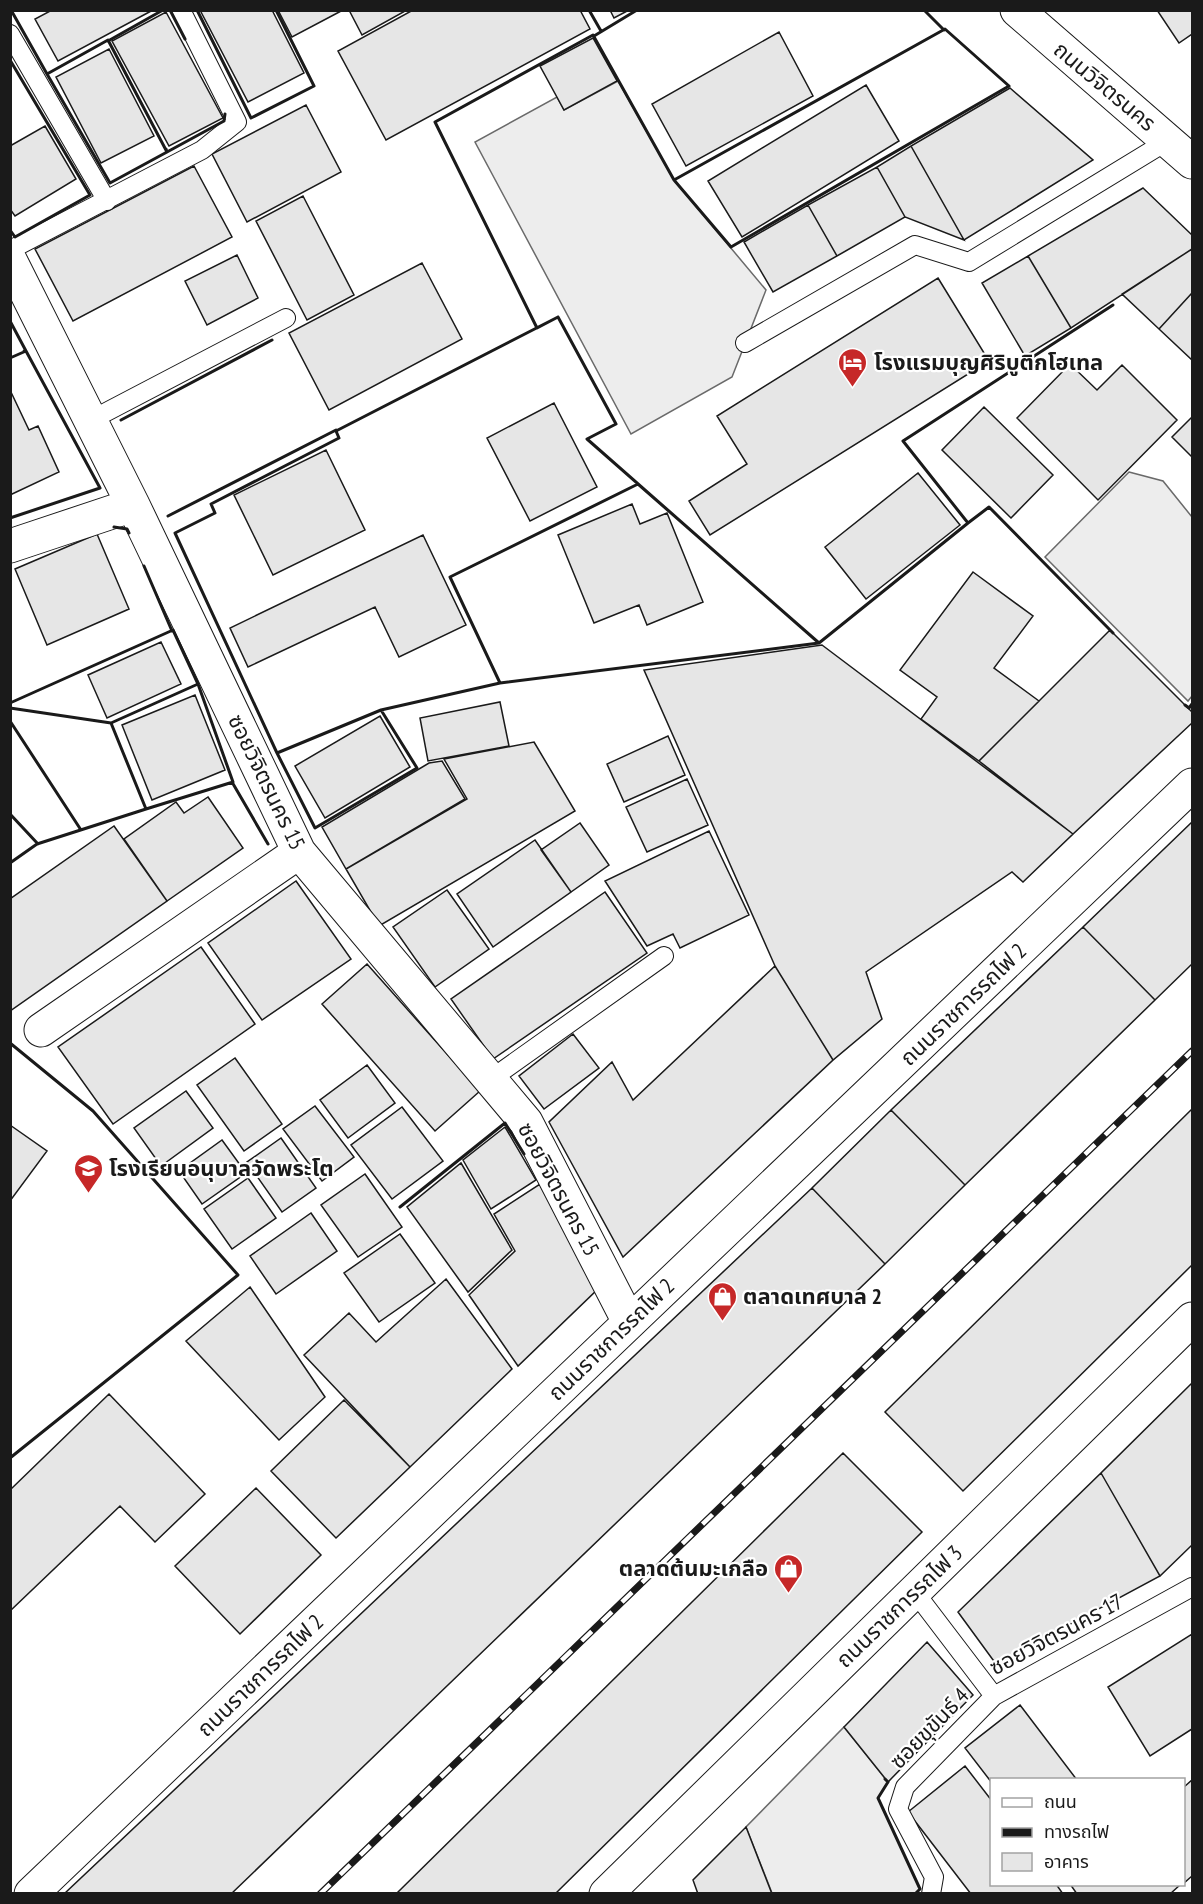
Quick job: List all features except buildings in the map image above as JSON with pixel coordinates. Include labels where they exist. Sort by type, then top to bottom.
[{"type":"street","name":"ถนนวิจิตรนคร","points":[[1017,10],[1192,162]]},
{"type":"street","name":"ซอยวิจิตรนคร 15","points":[[10,260],[133,505],[299,852],[526,1122],[629,1322]]},
{"type":"street","points":[[10,546],[133,505]]},
{"type":"street","name":"ถนนราชการรถไฟ 2","points":[[31,1893],[1192,785]]},
{"type":"street","points":[[41,1030],[299,852]]},
{"type":"street","name":"ถนนราชการรถไฟ 3","points":[[606,1893],[1192,1319]]},
{"type":"lane","points":[[10,250],[202,150],[237,122],[181,10]]},
{"type":"lane","points":[[10,34],[106,201]]},
{"type":"lane","points":[[745,343],[915,245],[969,262],[1169,140]]},
{"type":"lane","points":[[91,420],[286,318]]},
{"type":"lane","points":[[491,1079],[664,956]]},
{"type":"lane","name":"ซอยวิจิตรนคร 17","points":[[914,1591],[994,1696],[1192,1587]]},
{"type":"lane","name":"ซอยขุขันธ์ 4","points":[[931,1893],[934,1877],[898,1809],[901,1798],[905,1787],[994,1696]]},
{"type":"shaded area","points":[[618,81],[674,180],[766,290],[732,377],[631,434],[475,142],[557,97],[564,110]]},
{"type":"shaded area","points":[[1129,472],[1163,481],[1192,517],[1192,696],[1188,701],[1045,557]]},
{"type":"shaded area","points":[[844,1727],[888,1782],[878,1798],[920,1889],[915,1894],[772,1893],[746,1827]]},
{"type":"railway","points":[[320,1894],[1192,1051]]},
{"type":"wall","points":[[11,10],[47,74]]},
{"type":"wall","points":[[108,41],[163,10]]},
{"type":"wall","points":[[170,10],[185,39]]},
{"type":"wall","points":[[197,10],[251,118],[314,86],[276,10]]},
{"type":"wall","points":[[589,10],[601,31]]},
{"type":"wall","points":[[594,36],[637,10]]},
{"type":"wall","points":[[924,10],[944,30]]},
{"type":"wall","points":[[945,29],[1009,86],[731,247],[674,180],[945,29]]},
{"type":"wall","points":[[1009,86],[731,247],[674,180],[593,35],[435,122],[537,328],[558,317],[616,424],[587,439],[819,643],[968,523],[903,441],[1113,305]]},
{"type":"wall","points":[[108,40],[167,152],[110,183],[47,74],[108,40]]},
{"type":"wall","points":[[10,60],[90,195],[15,237],[10,230]]},
{"type":"wall","points":[[166,149],[167,152],[224,121],[225,114]]},
{"type":"wall","points":[[558,317],[616,424],[587,439],[819,643],[500,683],[381,710],[277,753],[175,533],[215,513],[211,504],[339,438],[336,431],[558,317]]},
{"type":"wall","points":[[10,321],[26,351],[24,351]]},
{"type":"wall","points":[[121,420],[272,340]]},
{"type":"wall","points":[[10,358],[26,351],[100,488],[10,518]]},
{"type":"wall","points":[[168,516],[336,430]]},
{"type":"wall","points":[[638,484],[819,643],[500,683],[450,577],[638,484]]},
{"type":"wall","points":[[968,523],[989,507],[1113,633]]},
{"type":"wall","points":[[114,527],[127,529],[129,533]]},
{"type":"wall","points":[[144,566],[172,631]]},
{"type":"wall","points":[[10,703],[173,630],[198,684],[111,723],[10,708]]},
{"type":"wall","points":[[198,684],[233,782],[146,809],[111,723],[198,684]]},
{"type":"wall","points":[[1185,705],[1189,708],[1192,704]]},
{"type":"wall","points":[[381,710],[417,768],[315,828],[277,753],[381,710]]},
{"type":"wall","points":[[10,721],[81,830]]},
{"type":"wall","points":[[232,782],[268,844]]},
{"type":"wall","points":[[10,863],[37,844],[146,809]]},
{"type":"wall","points":[[10,814],[38,844]]},
{"type":"wall","points":[[10,1043],[93,1111],[238,1275],[10,1458]]},
{"type":"wall","points":[[400,1207],[505,1123],[524,1154]]},
{"type":"wall","points":[[885,1779],[888,1782],[878,1798],[920,1889],[915,1894]]},
{"type":"place","name":"โรงแรมบุญศิริบูติกโฮเทล","points":[[853,388]]},
{"type":"place","name":"โรงเรียนอนุบาลวัดพระโต","points":[[88,1194]]},
{"type":"place","name":"ตลาดเทศบาล 2","points":[[722,1322]]},
{"type":"place","name":"ตลาดต้นมะเกลือ","points":[[789,1594]]}]
